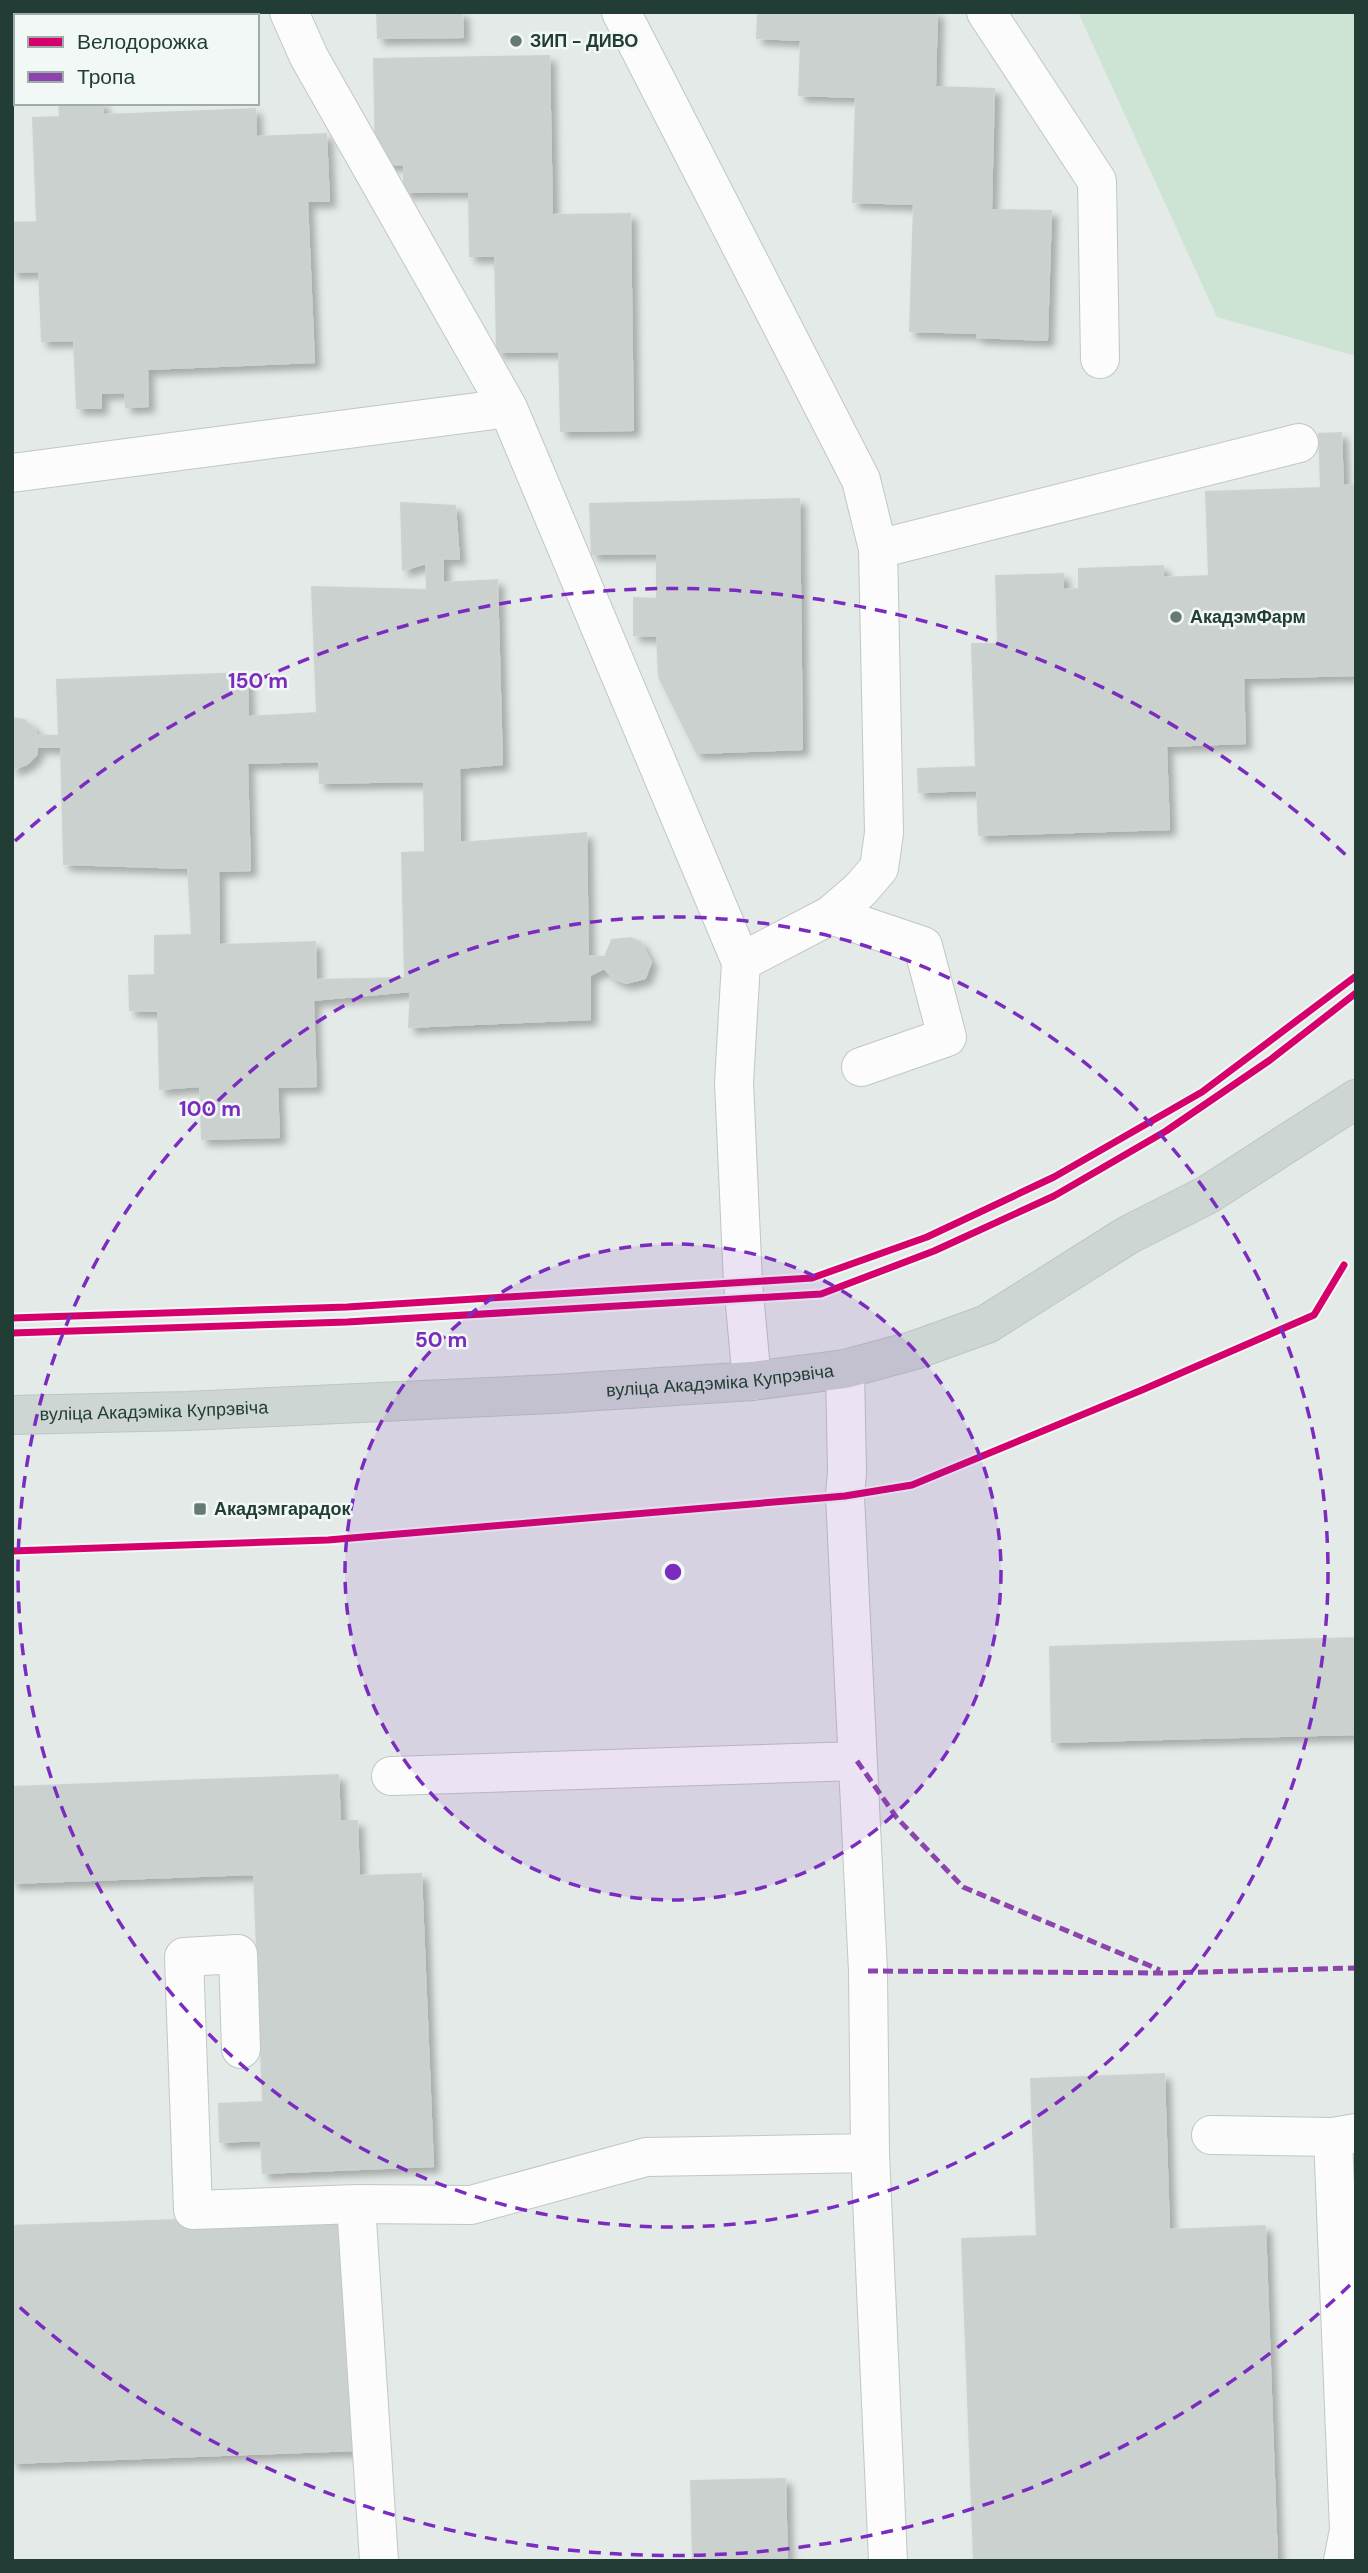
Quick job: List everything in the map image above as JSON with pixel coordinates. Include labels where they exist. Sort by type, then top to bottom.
[{"type":"main road","name":"вуліца Акадэміка Купрэвіча","points":[[12,1415],[187,1411],[553,1394],[752,1381],[845,1369],[915,1350],[987,1324],[1128,1235],[1207,1195],[1356,1099]]},
{"type":"lane","points":[[289,12],[309,57],[508,408],[741,962],[734,1083],[743,1283],[752,1381]]},
{"type":"lane","points":[[621,12],[861,480],[878,549],[884,833],[879,868],[860,890],[831,915],[741,962]]},
{"type":"lane","points":[[986,12],[1097,181],[1100,359]]},
{"type":"lane","points":[[12,473],[508,408]]},
{"type":"lane","points":[[878,549],[1299,443]]},
{"type":"lane","points":[[831,915],[922,946],[947,1037],[861,1067]]},
{"type":"lane","points":[[845,1369],[845,1496],[868,1971],[870,2153],[888,2561]]},
{"type":"lane","points":[[391,1776],[857,1761]]},
{"type":"lane","points":[[241,2049],[237,1954],[184,1957],[193,2210],[356,2204],[471,2205],[646,2157],[870,2153]]},
{"type":"lane","points":[[1211,2136],[1344,2135],[1349,2530],[1343,2561]]},
{"type":"lane","points":[[356,2204],[379,2561]]},
{"type":"green space","points":[[1078,12],[1356,12],[1356,356],[1217,317]]},
{"type":"building","points":[[12,12],[124,12],[14,14],[12,55]]},
{"type":"building","points":[[377,12],[462,12],[463,37],[378,38]]},
{"type":"building","points":[[758,12],[937,12],[935,87],[994,89],[991,210],[1051,211],[1047,340],[977,337],[977,333],[910,331],[914,204],[853,202],[856,97],[799,95],[801,40],[757,38]]},
{"type":"building","points":[[549,56],[552,215],[630,214],[633,430],[561,431],[559,351],[497,352],[495,256],[470,256],[469,191],[404,192],[404,164],[376,165],[374,59]]},
{"type":"building","points":[[59,105],[103,105],[103,115],[255,109],[256,137],[326,134],[329,201],[307,201],[314,362],[147,369],[148,406],[126,407],[125,392],[101,393],[101,408],[77,408],[74,340],[42,341],[39,271],[12,272],[12,223],[37,222],[33,118],[60,117]]},
{"type":"building","name":"АкадэмФарм","points":[[1341,433],[1343,486],[1356,485],[1356,675],[1243,678],[1245,743],[1166,746],[1169,829],[979,835],[977,790],[919,792],[918,769],[976,767],[972,644],[998,644],[996,576],[1063,574],[1063,590],[1079,589],[1079,569],[1163,566],[1163,578],[1209,576],[1206,492],[1321,488],[1319,434]]},
{"type":"building","points":[[799,499],[802,749],[697,753],[659,677],[657,636],[634,635],[634,598],[657,599],[657,553],[592,554],[590,504]]},
{"type":"building","points":[[401,503],[455,506],[459,559],[443,558],[443,583],[497,580],[502,764],[459,768],[460,843],[586,833],[588,956],[605,957],[612,940],[631,938],[640,942],[651,962],[645,978],[626,983],[615,979],[604,968],[590,975],[590,1019],[409,1027],[411,991],[313,1000],[316,1086],[277,1087],[279,1137],[202,1139],[200,1086],[160,1089],[158,1011],[130,1010],[129,976],[155,975],[155,936],[192,935],[188,868],[64,864],[61,747],[37,747],[36,735],[59,736],[57,680],[247,673],[248,717],[317,713],[312,587],[427,590],[426,563],[403,570]],"holes":[[[319,761],[320,783],[424,781],[425,852],[402,853],[405,978],[316,980],[315,942],[219,945],[218,871],[250,870],[247,763]]]},
{"type":"building","points":[[12,718],[24,720],[34,728],[38,741],[36,755],[27,764],[14,769],[12,768]]},
{"type":"building","points":[[1356,1638],[1356,1734],[1052,1742],[1050,1647]]},
{"type":"building","points":[[338,1775],[340,1821],[357,1821],[359,1876],[421,1874],[433,2166],[263,2173],[261,2140],[220,2142],[219,2104],[263,2102],[254,1874],[12,1883],[12,1787]]},
{"type":"building","points":[[1164,2074],[1169,2230],[1265,2226],[1277,2561],[974,2561],[962,2239],[1037,2236],[1031,2079]]},
{"type":"building","points":[[348,2214],[356,2450],[12,2463],[12,2226]]},
{"type":"building","points":[[785,2479],[787,2561],[693,2561],[691,2481]]},
{"type":"marked path","points":[[857,1761],[897,1818],[963,1887],[1160,1970]]},
{"type":"marked path","points":[[868,1971],[1166,1973],[1356,1968]]},
{"type":"cycle path","points":[[12,1318],[347,1307],[812,1278],[927,1237],[1054,1177],[1202,1092],[1356,976]]},
{"type":"cycle path","points":[[12,1333],[347,1322],[821,1294],[934,1251],[1054,1196],[1166,1131],[1270,1060],[1356,993]]},
{"type":"cycle path","points":[[12,1551],[328,1540],[845,1496],[912,1485],[1314,1315],[1344,1265]]},
{"type":"place","name":"ЗИП - ДИВО","points":[[516,41]]},
{"type":"place","name":"АкадэмФарм","points":[[1176,617]]},
{"type":"place","name":"Акадэмгарадок","points":[[200,1509]]}]
